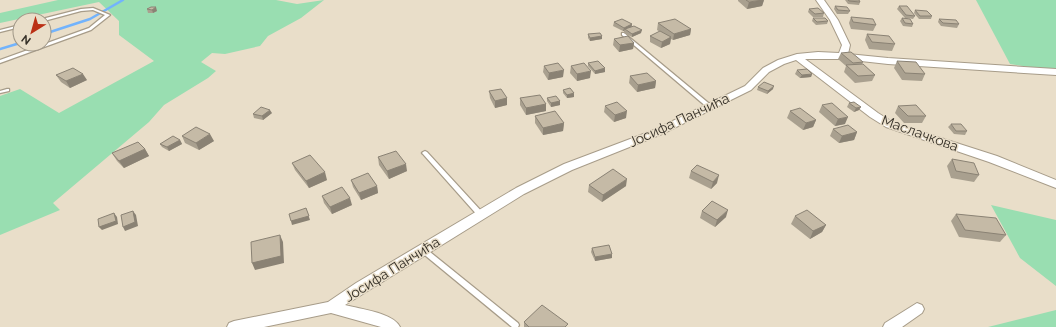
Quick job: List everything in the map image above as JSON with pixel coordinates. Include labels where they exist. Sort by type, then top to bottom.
[{"type":"street","points":[[820,0],[834,20],[846,45],[843,56]]},
{"type":"street","name":"Јосифа Панчића","points":[[331,307],[361,287],[520,191],[568,166],[658,132],[710,107],[748,88],[766,70],[781,62],[797,57],[818,55],[1056,72]]},
{"type":"street","name":"Маслачкова","points":[[797,57],[874,115],[890,125],[993,159],[1056,184]]},
{"type":"street","points":[[234,327],[331,307],[383,321],[392,327]]},
{"type":"street","points":[[890,327],[917,309]]},
{"type":"lane","points":[[52,18],[81,10],[93,9],[108,15],[90,29],[52,43]]},
{"type":"lane","points":[[0,31],[12,28]]},
{"type":"lane","points":[[623,34],[710,107]]},
{"type":"lane","points":[[0,62],[27,52]]},
{"type":"lane","points":[[0,92],[7,90]]},
{"type":"lane","points":[[425,153],[481,215]]},
{"type":"lane","points":[[423,250],[515,325]]},
{"type":"green space","points":[[58,0],[276,0],[297,4],[324,0],[301,18],[268,36],[260,46],[225,54],[212,53],[201,62],[216,71],[208,78],[164,105],[149,122],[53,203],[60,210],[0,235],[0,96],[20,89],[59,113],[154,61],[119,35],[119,21],[99,2],[52,12],[12,12],[12,20],[0,23],[0,13]]},
{"type":"green space","points":[[976,0],[1056,0],[1056,71],[1010,64]]},
{"type":"green space","points":[[991,205],[1056,220],[1056,286],[1020,258]]},
{"type":"green space","points":[[1056,310],[1056,327],[988,327]]},
{"type":"building","points":[[746,0],[763,0],[749,2]]},
{"type":"building","points":[[848,0],[859,0],[860,2],[849,1]]},
{"type":"building","points":[[835,6],[847,7],[850,11],[838,10]]},
{"type":"building","points":[[899,6],[907,6],[915,16],[906,15]]},
{"type":"building","points":[[156,7],[152,10],[147,9]]},
{"type":"building","points":[[818,8],[824,13],[815,14],[809,9]]},
{"type":"building","points":[[915,10],[927,11],[932,16],[920,16]]},
{"type":"building","points":[[851,17],[873,19],[876,25],[853,22]]},
{"type":"building","points":[[813,18],[825,18],[828,21],[817,22]]},
{"type":"building","points":[[902,18],[910,19],[913,24],[905,23]]},
{"type":"building","points":[[622,19],[632,24],[624,28],[614,22]]},
{"type":"building","points":[[675,19],[691,29],[674,34],[658,23]]},
{"type":"building","points":[[939,19],[956,20],[959,24],[943,23]]},
{"type":"building","points":[[634,26],[642,30],[632,34],[625,29]]},
{"type":"building","points":[[660,31],[671,37],[662,42],[650,36]]},
{"type":"building","points":[[600,33],[602,36],[590,38],[588,34]]},
{"type":"building","points":[[867,34],[889,36],[895,44],[872,42]]},
{"type":"building","points":[[628,36],[634,43],[620,45],[614,39]]},
{"type":"building","points":[[851,52],[863,62],[853,63],[841,53]]},
{"type":"building","points":[[598,61],[605,68],[595,71],[588,63]]},
{"type":"building","points":[[897,61],[916,62],[925,74],[905,73]]},
{"type":"building","points":[[558,63],[564,70],[549,73],[544,66]]},
{"type":"building","points":[[584,63],[591,71],[577,74],[571,66]]},
{"type":"building","points":[[863,64],[875,75],[858,76],[846,65]]},
{"type":"building","points":[[73,68],[83,74],[66,81],[56,75]]},
{"type":"building","points":[[807,69],[812,74],[802,75],[797,70]]},
{"type":"building","points":[[647,73],[656,81],[638,85],[630,76]]},
{"type":"building","points":[[764,82],[774,86],[768,91],[758,87]]},
{"type":"building","points":[[570,88],[574,93],[567,95],[563,90]]},
{"type":"building","points":[[501,89],[507,98],[495,101],[489,91]]},
{"type":"building","points":[[540,95],[546,104],[526,108],[520,98]]},
{"type":"building","points":[[556,96],[560,101],[551,103],[547,98]]},
{"type":"building","points":[[617,102],[627,111],[615,115],[605,106]]},
{"type":"building","points":[[854,102],[861,107],[856,108],[849,103]]},
{"type":"building","points":[[832,103],[848,117],[838,119],[822,105]]},
{"type":"building","points":[[916,105],[926,116],[908,116],[898,106]]},
{"type":"building","points":[[261,107],[270,110],[262,116],[253,114]]},
{"type":"building","points":[[800,108],[816,120],[806,123],[790,111]]},
{"type":"building","points":[[555,111],[564,123],[543,128],[535,116]]},
{"type":"building","points":[[951,124],[961,124],[967,131],[956,131]]},
{"type":"building","points":[[848,125],[857,132],[842,136],[833,129]]},
{"type":"building","points":[[196,127],[210,134],[196,143],[182,136]]},
{"type":"building","points":[[173,136],[180,140],[167,147],[160,144]]},
{"type":"building","points":[[138,142],[145,149],[119,161],[112,153]]},
{"type":"building","points":[[396,151],[406,164],[387,171],[378,157]]},
{"type":"building","points":[[310,155],[325,172],[306,181],[292,163]]},
{"type":"building","points":[[952,159],[974,163],[979,175],[956,171]]},
{"type":"building","points":[[697,165],[719,175],[713,182],[691,171]]},
{"type":"building","points":[[613,169],[627,179],[603,195],[589,185]]},
{"type":"building","points":[[368,173],[377,186],[359,193],[351,180]]},
{"type":"building","points":[[342,187],[350,198],[330,207],[322,196]]},
{"type":"building","points":[[712,201],[728,210],[717,220],[702,211]]},
{"type":"building","points":[[306,208],[309,216],[291,221],[289,214]]},
{"type":"building","points":[[807,210],[826,225],[813,231],[795,216]]},
{"type":"building","points":[[133,211],[135,222],[123,227],[121,215]]},
{"type":"building","points":[[114,213],[116,221],[99,227],[98,219]]},
{"type":"building","points":[[956,214],[996,218],[1006,235],[965,230]]},
{"type":"building","points":[[280,235],[281,256],[252,263],[251,242]]},
{"type":"building","points":[[609,245],[612,254],[595,257],[592,248]]},
{"type":"building","points":[[542,305],[568,324],[565,327],[529,327],[524,322]]},
{"type":"waterway","points":[[52,31],[90,19],[123,0]]},
{"type":"waterway","points":[[0,49],[12,45]]}]
